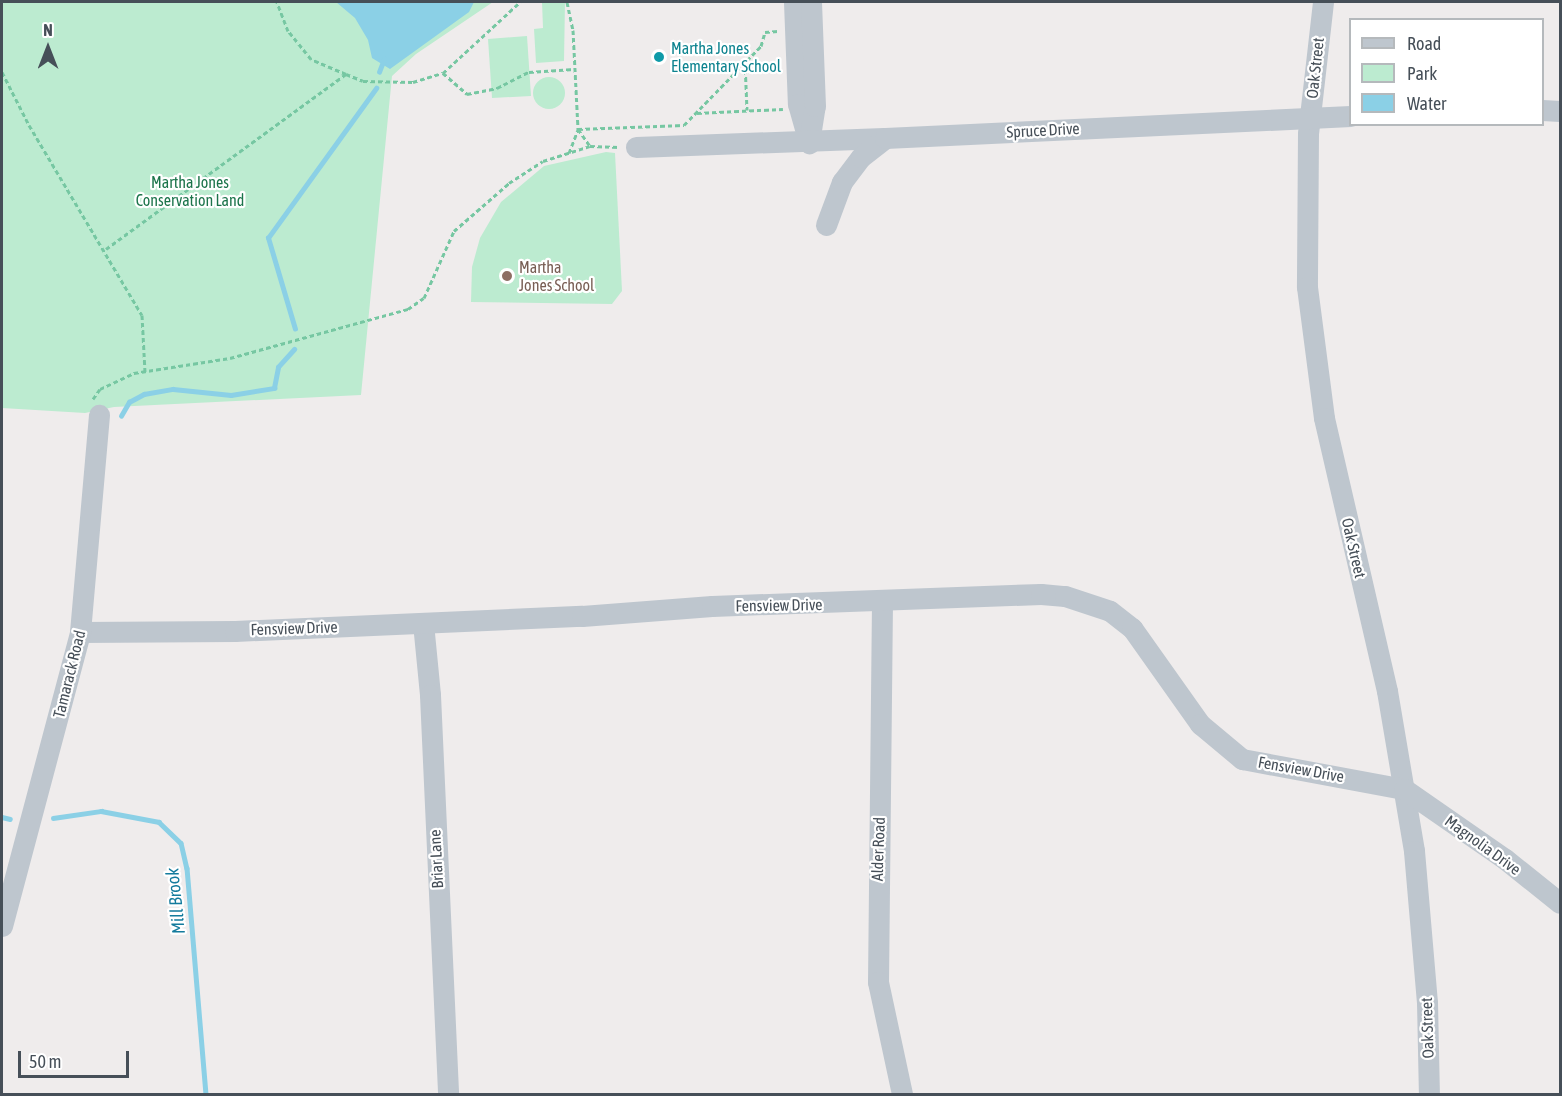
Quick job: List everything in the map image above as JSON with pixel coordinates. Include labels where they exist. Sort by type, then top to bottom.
[{"type":"street","points":[[794,2],[798,104],[809,143]]},
{"type":"street","points":[[809,143],[815,106],[812,2]]},
{"type":"street","name":"Oak Street","points":[[1323,2],[1310,117],[1307,266],[1318,389],[1387,691],[1404,789],[1420,921],[1430,1095]]},
{"type":"street","points":[[1544,110],[1560,111]]},
{"type":"street","name":"Spruce Drive","points":[[636,147],[809,143],[1349,116]]},
{"type":"street","points":[[826,225],[842,182],[861,156],[885,138]]},
{"type":"street","name":"Tamarack Road","points":[[2,926],[11,844],[80,632],[99,415]]},
{"type":"street","name":"Fensview Drive","points":[[80,632],[423,623],[712,606],[1041,594],[1065,596],[1110,611],[1132,628],[1200,724],[1242,759],[1404,789]]},
{"type":"street","name":"Alder Road","points":[[882,601],[878,982],[902,1095]]},
{"type":"street","name":"Briar Lane","points":[[423,623],[430,695],[448,1095]]},
{"type":"street","name":"Magnolia Drive","points":[[1404,789],[1560,903]]},
{"type":"path","points":[[278,2],[288,31],[310,59],[363,81],[412,82],[443,73],[520,2]]},
{"type":"path","points":[[567,2],[573,30],[578,129],[569,153]]},
{"type":"path","points":[[578,129],[684,125],[761,46],[765,32],[795,29]]},
{"type":"path","points":[[745,62],[747,110]]},
{"type":"path","points":[[443,73],[467,94],[497,88],[529,72],[574,69]]},
{"type":"path","points":[[2,72],[29,125],[106,249],[142,315],[146,372]]},
{"type":"path","points":[[106,249],[346,74]]},
{"type":"path","points":[[696,113],[791,109]]},
{"type":"path","points":[[578,129],[590,146]]},
{"type":"path","points":[[99,415],[93,399],[100,389],[146,372],[230,358],[408,309],[424,298],[454,231],[483,203],[543,161],[590,146],[636,147]]},
{"type":"green space","name":"Martha Jones Conservation Land","points":[[2,2],[493,2],[416,54],[392,76],[361,395],[114,407],[85,413],[2,408]]},
{"type":"green space","points":[[542,2],[565,2],[564,61],[536,63],[534,29],[543,28]]},
{"type":"green space","points":[[527,36],[531,96],[492,98],[488,39]]},
{"type":"green space","points":[[549,77],[560,82],[565,93],[560,104],[549,109],[538,104],[533,93],[538,82]]},
{"type":"green space","points":[[606,152],[615,153],[622,291],[612,304],[471,302],[472,267],[480,238],[501,202],[544,166]]},
{"type":"water","points":[[336,2],[474,2],[469,12],[390,69],[372,58],[368,40],[355,18]]},
{"type":"waterway","points":[[379,72],[384,59]]},
{"type":"waterway","points":[[295,329],[268,238],[376,88]]},
{"type":"waterway","points":[[121,416],[129,402],[144,394],[173,389],[231,395],[274,388],[278,367],[294,349]]},
{"type":"waterway","name":"Mill Brook","points":[[53,818],[101,811],[159,822],[181,843],[187,868],[206,1094]]},
{"type":"waterway","name":"Mill Brook","points":[[2,817],[10,819]]},
{"type":"place","name":"Martha Jones Elementary School","points":[[659,57]]},
{"type":"place","name":"Martha Jones School","points":[[507,276]]}]
